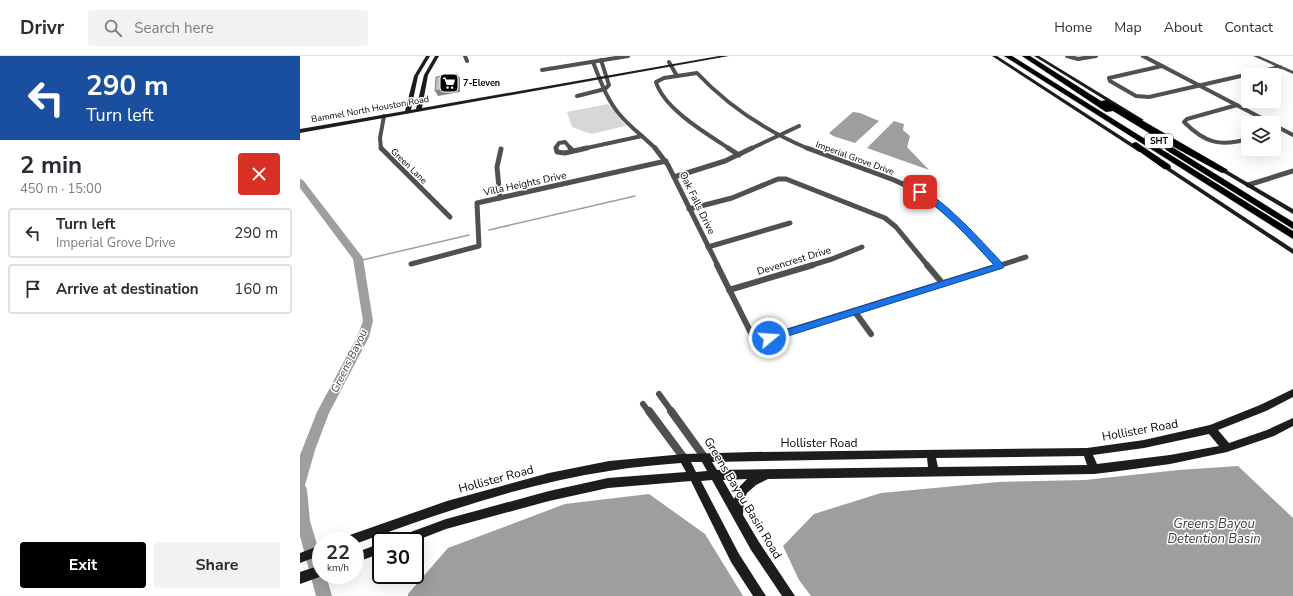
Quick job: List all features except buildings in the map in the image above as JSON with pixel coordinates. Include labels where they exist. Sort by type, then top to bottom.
[{"type":"highway","points":[[1001,56],[1121,134],[1166,167]]},
{"type":"highway","name":"SHT","points":[[1007,56],[1293,236]]},
{"type":"highway","name":"SHT","points":[[1024,56],[1293,226]]},
{"type":"highway","points":[[1028,56],[1155,133],[1223,170]]},
{"type":"main road","points":[[408,109],[416,76],[428,56]]},
{"type":"main road","points":[[420,107],[426,75],[437,56]]},
{"type":"main road","name":"Bammel North Houston Road","points":[[670,64],[705,56]]},
{"type":"main road","name":"Bammel North Houston Road","points":[[300,131],[322,125],[408,109],[670,64],[727,56]]},
{"type":"main road","points":[[994,56],[1166,167],[1293,252]]},
{"type":"main road","points":[[1036,56],[1293,212]]},
{"type":"main road","points":[[416,76],[426,75]]},
{"type":"main road","name":"Bammel North Houston Road","points":[[300,127],[384,116],[408,109]]},
{"type":"main road","name":"Hollister Road","points":[[364,535],[447,506],[549,478],[609,466],[684,458],[1087,452],[1144,444],[1211,429],[1263,408],[1293,393]]},
{"type":"main road","points":[[424,532],[446,524],[549,496],[608,483],[716,475],[1094,469],[1157,463],[1227,448],[1293,422]]},
{"type":"main road","points":[[1211,429],[1227,448]]},
{"type":"main road","points":[[1087,452],[1094,469]]},
{"type":"main road","points":[[931,455],[934,471]]},
{"type":"main road","points":[[684,458],[735,558],[760,596]]},
{"type":"main road","name":"Greens Bayou Basin Road","points":[[705,458],[755,546],[789,596]]},
{"type":"main road","points":[[742,523],[738,508],[741,492],[753,480],[773,474]]},
{"type":"main road","points":[[300,558],[312,553]]},
{"type":"main road","points":[[300,578],[312,574]]},
{"type":"street","points":[[465,56],[467,61]]},
{"type":"street","points":[[542,70],[628,56]]},
{"type":"street","points":[[1067,56],[1074,59],[1096,56]]},
{"type":"street","points":[[1143,56],[1258,116]]},
{"type":"street","points":[[1255,56],[1293,73]]},
{"type":"street","points":[[577,96],[605,89],[609,85],[601,60]]},
{"type":"street","name":"Oak Falls Drive","points":[[593,62],[609,99],[620,114],[666,162],[753,337],[760,340],[769,338],[855,312]]},
{"type":"street","points":[[670,64],[677,76],[659,79],[656,82],[655,85],[660,94],[707,134],[739,155]]},
{"type":"street","points":[[1162,66],[1110,78],[1112,82],[1139,97],[1149,97],[1280,67]]},
{"type":"street","name":"Imperial Grove Drive","points":[[677,76],[697,73],[717,94],[756,122],[779,136],[826,156],[907,186],[926,195],[951,215],[1000,266]]},
{"type":"street","points":[[1237,105],[1184,120],[1184,122],[1187,126],[1215,142],[1224,144],[1241,140]]},
{"type":"street","name":"Green Lane","points":[[384,116],[380,138],[381,150],[450,217]]},
{"type":"street","points":[[674,177],[711,166],[739,155],[799,126]]},
{"type":"street","points":[[1283,129],[1293,135]]},
{"type":"street","points":[[572,150],[642,136]]},
{"type":"street","points":[[500,198],[497,158],[501,149]]},
{"type":"street","name":"Villa Heights Drive","points":[[411,264],[479,246],[477,203],[666,162]]},
{"type":"street","points":[[1248,185],[1293,172]]},
{"type":"street","points":[[689,208],[732,198],[778,179],[789,180],[870,211],[889,221],[943,284]]},
{"type":"street","points":[[708,247],[790,223]]},
{"type":"street","name":"Devencrest Drive","points":[[729,290],[832,259],[862,247]]},
{"type":"street","points":[[871,334],[855,312],[1026,257]]},
{"type":"street","name":"Greens Bayou Basin Road","points":[[659,394],[705,458]]},
{"type":"street","points":[[643,404],[684,458]]},
{"type":"shaded area","points":[[608,104],[626,126],[591,134],[572,127],[567,112]]},
{"type":"water","points":[[853,112],[860,113],[879,121],[855,143],[833,136],[829,133]]},
{"type":"water","points":[[894,121],[904,124],[903,130],[910,136],[907,147],[929,170],[867,148]]},
{"type":"water","name":"Greens Bayou Detention Basin","points":[[1238,466],[1293,518],[1293,596],[811,596],[799,580],[783,546],[814,514],[881,493],[998,482],[1085,480],[1179,470]]},
{"type":"water","points":[[649,494],[705,534],[743,596],[408,596],[417,584],[424,584],[424,576],[448,548],[565,504]]},
{"type":"waterway","name":"Greens Bayou","points":[[300,182],[358,258],[368,321],[363,337],[323,412],[308,450],[300,481]]},
{"type":"waterway","points":[[489,230],[635,196]]},
{"type":"waterway","points":[[358,261],[469,235]]},
{"type":"waterway","name":"Greens Bayou","points":[[300,490],[303,521],[324,596]]},
{"type":"place","name":"7-Eleven","points":[[449,83]]},
{"type":"route","points":[[769,338],[1000,266],[951,215],[920,192]]}]
